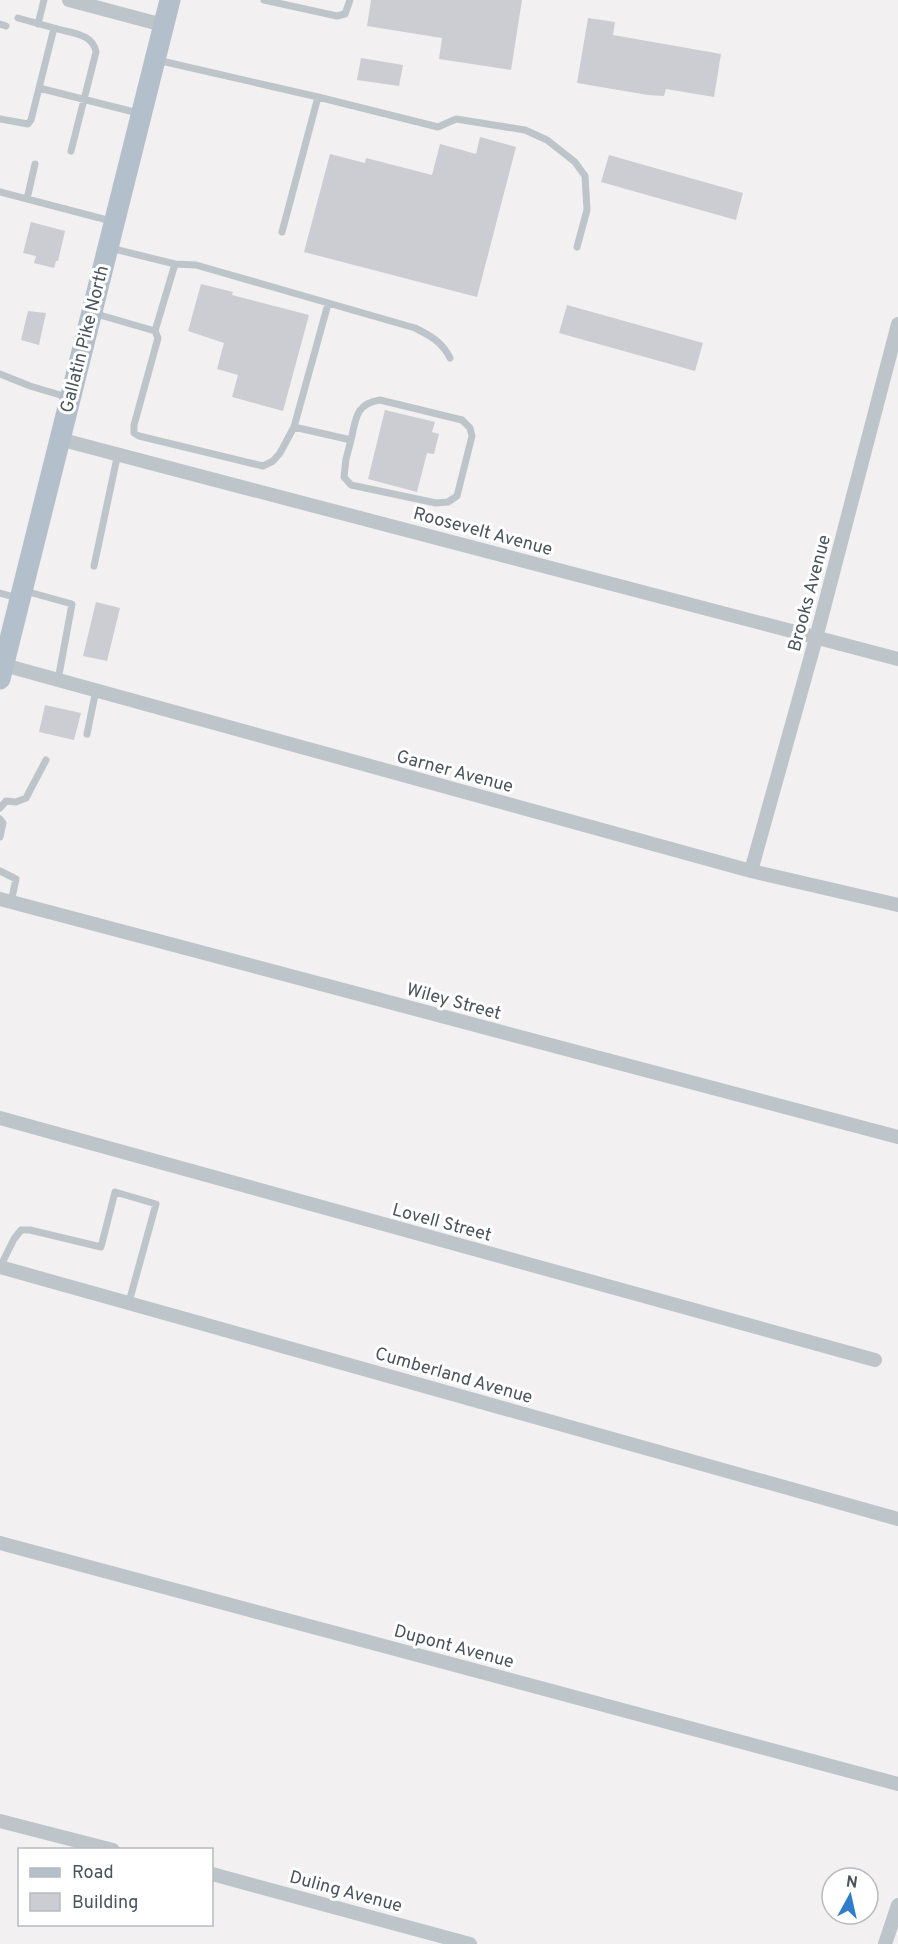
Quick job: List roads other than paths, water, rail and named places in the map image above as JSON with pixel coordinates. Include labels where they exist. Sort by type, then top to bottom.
[{"type":"main road","name":"Gallatin Pike North","points":[[2,672],[14,594],[70,398],[170,0]]},
{"type":"street","points":[[69,0],[163,25]]},
{"type":"street","name":"Brooks Avenue","points":[[751,871],[816,638],[898,324]]},
{"type":"street","name":"Roosevelt Avenue","points":[[59,439],[898,659]]},
{"type":"street","name":"Garner Avenue","points":[[2,672],[58,680],[751,871],[898,904]]},
{"type":"street","name":"Wiley Street","points":[[5,901],[898,1137]]},
{"type":"street","name":"Lovell Street","points":[[0,1118],[875,1360]]},
{"type":"street","name":"Cumberland Avenue","points":[[0,1267],[898,1519]]},
{"type":"street","name":"Dupont Avenue","points":[[0,1543],[898,1784]]},
{"type":"street","points":[[0,1821],[105,1848]]},
{"type":"street","name":"Duling Avenue","points":[[213,1875],[470,1944]]},
{"type":"street","points":[[885,1944],[898,1905]]},
{"type":"lane","points":[[38,24],[44,0]]},
{"type":"lane","points":[[264,0],[337,16],[345,14],[350,0]]},
{"type":"lane","points":[[18,18],[90,38],[95,44],[96,52],[71,151]]},
{"type":"lane","points":[[0,119],[28,124],[31,120],[54,28]]},
{"type":"lane","points":[[155,59],[438,127],[456,119],[525,130],[547,140],[575,162],[585,176],[586,210],[577,247]]},
{"type":"lane","points":[[39,88],[141,114]]},
{"type":"lane","points":[[282,232],[318,98]]},
{"type":"lane","points":[[27,199],[35,164]]},
{"type":"lane","points":[[0,192],[114,222]]},
{"type":"lane","points":[[107,248],[174,264],[196,265],[415,328],[432,336],[444,347],[450,358]]},
{"type":"lane","points":[[174,264],[155,331],[158,338],[134,425],[134,433],[161,442],[263,466],[273,461],[294,427],[328,304]]},
{"type":"lane","points":[[91,312],[155,331]]},
{"type":"lane","points":[[0,374],[70,398]]},
{"type":"lane","points":[[380,400],[462,420],[470,428],[472,436],[457,496],[448,502],[436,503],[351,486],[344,477],[345,459],[351,440],[358,412],[367,402],[380,400]]},
{"type":"lane","points":[[294,427],[351,440]]},
{"type":"lane","points":[[94,567],[118,453]]},
{"type":"lane","points":[[14,594],[72,604],[58,680]]},
{"type":"lane","points":[[87,734],[96,690]]},
{"type":"lane","points":[[0,808],[6,801],[16,802],[26,798],[46,760]]},
{"type":"lane","points":[[0,819],[3,823],[0,837]]},
{"type":"lane","points":[[0,871],[16,879],[5,901]]},
{"type":"lane","points":[[0,1267],[21,1230],[30,1230],[101,1247],[115,1192],[156,1204],[129,1302]]}]
